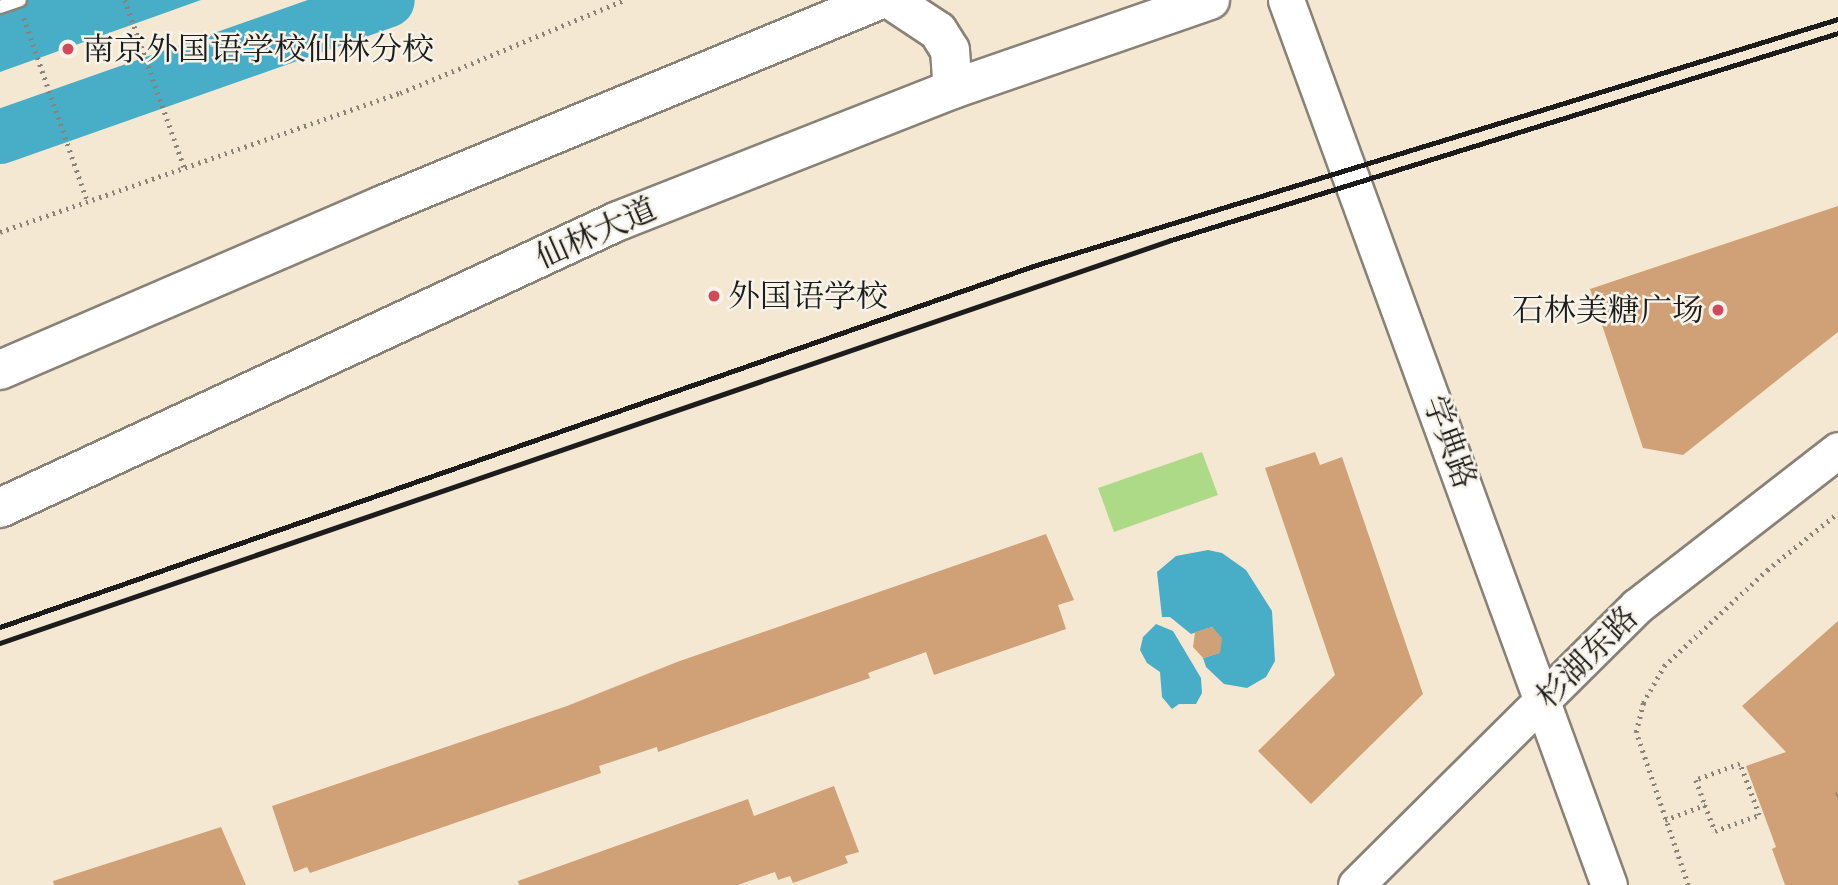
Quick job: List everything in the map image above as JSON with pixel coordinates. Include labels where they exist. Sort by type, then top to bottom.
[{"type":"main road","points":[[0,370],[383,205],[879,0]]},
{"type":"main road","points":[[891,0],[938,31],[950,50],[953,89]]},
{"type":"main road","name":"仙林大道","points":[[0,508],[618,221],[953,89],[1210,0]]},
{"type":"street","name":"学典路","points":[[1286,0],[1545,699],[1609,885]]},
{"type":"street","name":"杉湖东路","points":[[1356,885],[1637,606],[1838,450]]},
{"type":"lane","points":[[0,7],[19,0]]},
{"type":"path","points":[[19,0],[88,203]]},
{"type":"path","points":[[125,0],[185,169]]},
{"type":"path","points":[[0,232],[400,93],[625,0]]},
{"type":"path","points":[[1688,885],[1636,732],[1643,703],[1664,666],[1767,570],[1838,513]]},
{"type":"path","points":[[1740,764],[1759,815],[1715,831],[1705,805],[1696,780],[1740,764]]},
{"type":"path","points":[[1665,820],[1705,805]]},
{"type":"green space","points":[[1202,452],[1218,495],[1114,532],[1098,488]]},
{"type":"water","points":[[0,0],[201,0],[0,72]]},
{"type":"water","points":[[1208,550],[1222,553],[1246,570],[1272,611],[1275,661],[1266,677],[1247,688],[1224,684],[1206,667],[1203,658],[1219,653],[1221,638],[1212,627],[1191,634],[1170,617],[1162,617],[1157,572],[1176,556]]},
{"type":"water","points":[[1156,624],[1173,631],[1201,678],[1202,693],[1196,704],[1179,704],[1172,709],[1162,697],[1160,672],[1147,663],[1140,650],[1143,637]]},
{"type":"building","name":"石林美糖广场","points":[[1838,206],[1838,332],[1683,455],[1643,448],[1590,289]]},
{"type":"building","points":[[1315,452],[1320,465],[1342,457],[1423,694],[1311,804],[1258,751],[1335,675],[1265,468]]},
{"type":"building","points":[[1046,534],[1074,600],[1058,605],[1066,629],[934,675],[926,652],[868,673],[870,678],[658,752],[657,747],[599,766],[601,773],[310,873],[307,867],[294,872],[272,806],[567,706],[677,662]]},
{"type":"building","points":[[1838,621],[1838,885],[1785,885],[1772,849],[1776,847],[1746,766],[1786,752],[1742,706]]},
{"type":"building","points":[[1212,627],[1222,638],[1220,653],[1203,658],[1193,647],[1195,632]]},
{"type":"building","points":[[834,786],[859,852],[845,856],[848,863],[793,883],[790,876],[778,880],[775,872],[738,885],[519,885],[518,881],[748,799],[754,816]]},
{"type":"building","points":[[221,827],[246,885],[54,885],[53,881]]},
{"type":"waterway","points":[[0,137],[388,0]]},
{"type":"railway","points":[[0,627],[1033,266],[1838,19]]},
{"type":"railway","points":[[0,643],[1171,240],[1838,33]]},
{"type":"place","name":"南京外国语学校仙林分校","points":[[68,49]]},
{"type":"place","name":"外国语学校","points":[[714,296]]},
{"type":"place","name":"石林美糖广场","points":[[1718,310]]}]
